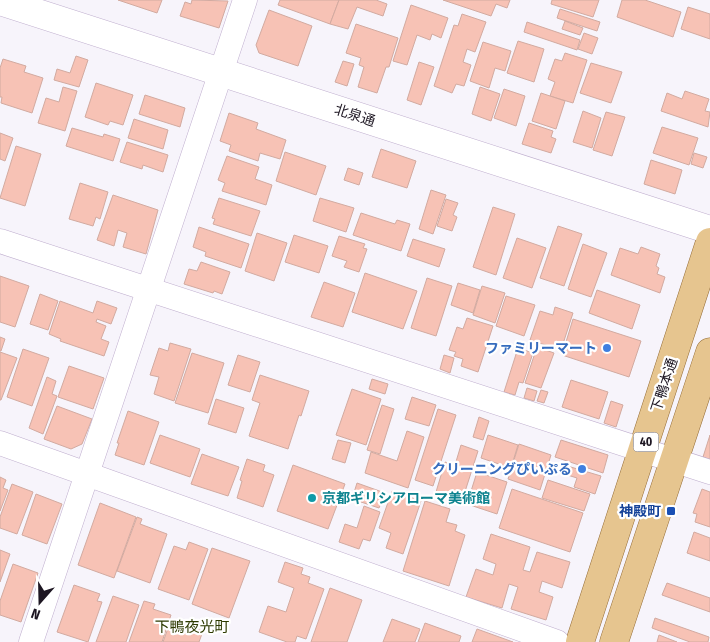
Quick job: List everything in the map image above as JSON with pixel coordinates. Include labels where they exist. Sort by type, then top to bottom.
[{"type":"main road","name":"下鴨本通","points":[[580,642],[710,242]]},
{"type":"main road","name":"40","points":[[614,642],[710,352]]},
{"type":"street","points":[[31,642],[245,0]]},
{"type":"street","name":"北泉通","points":[[0,2],[710,230]]},
{"type":"street","points":[[0,241],[710,472]]},
{"type":"street","points":[[0,442],[557,642]]},
{"type":"building","points":[[118,0],[162,0],[157,13]]},
{"type":"building","points":[[192,0],[228,1],[219,28],[180,16],[185,2],[191,4]]},
{"type":"building","points":[[280,0],[339,0],[330,24],[278,5]]},
{"type":"building","points":[[339,0],[376,0],[387,4],[383,16],[357,7],[348,29],[330,24]]},
{"type":"building","points":[[443,0],[510,0],[507,8],[496,4],[491,16]]},
{"type":"building","points":[[552,0],[599,0],[593,17],[551,4]]},
{"type":"building","points":[[622,0],[645,0],[681,12],[673,37],[617,17]]},
{"type":"building","points":[[411,5],[448,18],[441,38],[432,34],[430,40],[417,35],[407,65],[393,61]]},
{"type":"building","points":[[688,7],[710,14],[710,39],[681,29]]},
{"type":"building","points":[[560,9],[600,22],[597,31],[557,18]]},
{"type":"building","points":[[269,10],[312,26],[298,66],[259,53],[256,45]]},
{"type":"building","points":[[462,14],[486,22],[475,52],[467,49],[463,62],[471,65],[464,86],[456,84],[452,93],[434,86],[454,25],[458,26]]},
{"type":"building","points":[[565,21],[583,28],[580,35],[562,29]]},
{"type":"building","points":[[527,22],[580,40],[577,50],[524,32]]},
{"type":"building","points":[[356,24],[398,38],[389,67],[386,67],[377,93],[358,87],[364,67],[359,65],[361,58],[346,53]]},
{"type":"building","points":[[584,33],[598,38],[592,54],[578,49]]},
{"type":"building","points":[[518,41],[544,49],[534,82],[507,73]]},
{"type":"building","points":[[483,42],[511,51],[505,71],[495,68],[489,88],[470,81]]},
{"type":"building","points":[[565,53],[587,60],[573,103],[550,96],[555,82],[548,79],[555,59],[562,61]]},
{"type":"building","points":[[76,56],[88,60],[79,87],[54,80],[57,69],[70,73]]},
{"type":"building","points":[[3,59],[26,66],[24,72],[43,78],[32,113],[1,103],[0,68]]},
{"type":"building","points":[[343,61],[354,64],[347,86],[335,82]]},
{"type":"building","points":[[419,62],[434,67],[421,105],[407,100]]},
{"type":"building","points":[[591,63],[622,72],[611,103],[580,93]]},
{"type":"building","points":[[96,83],[133,95],[123,125],[110,121],[108,125],[85,117]]},
{"type":"building","points":[[63,87],[77,91],[65,131],[38,123],[46,98],[59,102]]},
{"type":"building","points":[[480,87],[500,94],[491,121],[472,114]]},
{"type":"building","points":[[504,89],[525,96],[516,126],[494,118]]},
{"type":"building","points":[[685,91],[709,99],[705,111],[710,112],[708,127],[661,111],[667,93],[682,99]]},
{"type":"building","points":[[541,93],[565,101],[556,129],[532,121]]},
{"type":"building","points":[[145,95],[185,108],[180,127],[139,114]]},
{"type":"building","points":[[583,111],[601,118],[592,148],[573,142]]},
{"type":"building","points":[[606,112],[625,117],[612,156],[593,150]]},
{"type":"building","points":[[229,113],[258,123],[256,129],[286,140],[280,159],[260,153],[258,161],[229,151],[231,145],[220,141]]},
{"type":"building","points":[[134,119],[168,130],[163,149],[128,138]]},
{"type":"building","points":[[529,123],[553,131],[551,137],[556,139],[551,153],[522,144]]},
{"type":"building","points":[[662,127],[698,138],[689,165],[653,153]]},
{"type":"building","points":[[72,128],[103,137],[104,134],[120,139],[113,161],[66,146]]},
{"type":"building","points":[[0,133],[13,138],[5,161],[0,159]]},
{"type":"building","points":[[127,142],[168,155],[163,172],[143,165],[142,169],[120,162]]},
{"type":"building","points":[[16,146],[41,154],[25,206],[0,198]]},
{"type":"building","points":[[381,149],[416,161],[407,188],[372,177]]},
{"type":"building","points":[[285,152],[326,166],[316,195],[276,181]]},
{"type":"building","points":[[694,153],[707,157],[703,168],[691,164]]},
{"type":"building","points":[[227,156],[259,167],[255,179],[272,185],[266,205],[222,191],[225,183],[218,180]]},
{"type":"building","points":[[651,160],[682,170],[675,194],[644,184]]},
{"type":"building","points":[[348,168],[363,173],[359,185],[344,180]]},
{"type":"building","points":[[80,183],[108,192],[100,219],[96,217],[93,226],[69,219]]},
{"type":"building","points":[[431,190],[446,195],[433,234],[419,229]]},
{"type":"building","points":[[113,195],[158,210],[146,254],[123,247],[127,233],[118,230],[114,246],[97,240]]},
{"type":"building","points":[[219,198],[260,211],[251,236],[213,224],[215,219],[212,218]]},
{"type":"building","points":[[320,198],[354,208],[346,232],[313,221]]},
{"type":"building","points":[[446,199],[458,203],[453,215],[457,217],[452,231],[437,226]]},
{"type":"building","points":[[493,207],[515,214],[496,275],[473,267]]},
{"type":"building","points":[[361,213],[395,224],[397,220],[410,224],[401,251],[353,235]]},
{"type":"building","points":[[558,226],[582,234],[564,286],[540,278]]},
{"type":"building","points":[[199,227],[249,244],[241,268],[205,256],[206,252],[193,247]]},
{"type":"building","points":[[257,233],[287,243],[274,281],[245,271]]},
{"type":"building","points":[[294,235],[328,246],[319,273],[285,262]]},
{"type":"building","points":[[339,236],[365,244],[363,248],[367,249],[359,272],[344,267],[347,261],[332,256]]},
{"type":"building","points":[[517,238],[546,248],[532,288],[503,278]]},
{"type":"building","points":[[413,239],[445,249],[439,267],[407,256]]},
{"type":"building","points":[[583,244],[607,253],[591,297],[568,289]]},
{"type":"building","points":[[641,247],[660,254],[656,266],[659,268],[657,274],[665,277],[660,293],[611,275],[620,248],[638,254]]},
{"type":"building","points":[[201,262],[230,272],[222,294],[184,284],[189,269],[197,271]]},
{"type":"building","points":[[365,273],[417,291],[403,329],[352,312]]},
{"type":"building","points":[[0,276],[29,286],[15,327],[0,322]]},
{"type":"building","points":[[427,278],[452,286],[436,336],[411,328]]},
{"type":"building","points":[[324,282],[355,293],[343,327],[311,317]]},
{"type":"building","points":[[458,283],[480,290],[473,313],[451,305]]},
{"type":"building","points":[[482,286],[505,293],[495,323],[473,315]]},
{"type":"building","points":[[597,290],[640,305],[632,329],[589,313]]},
{"type":"building","points":[[40,294],[58,301],[48,330],[30,324]]},
{"type":"building","points":[[506,296],[535,305],[524,336],[496,326]]},
{"type":"building","points":[[60,301],[93,313],[97,301],[117,308],[111,324],[97,319],[96,322],[106,326],[101,339],[109,342],[104,356],[60,341],[61,339],[49,334]]},
{"type":"building","points":[[555,307],[573,313],[561,350],[530,340],[540,311],[553,315]]},
{"type":"building","points":[[467,318],[493,326],[478,372],[461,366],[463,359],[454,356],[456,352],[449,350],[457,327],[463,329]]},
{"type":"building","points":[[573,319],[641,341],[629,377],[562,355]]},
{"type":"building","points":[[0,337],[5,339],[1,351],[0,351]]},
{"type":"building","points":[[170,343],[191,349],[174,401],[154,394],[159,377],[150,375],[159,348],[168,351]]},
{"type":"building","points":[[537,347],[554,353],[541,388],[525,383]]},
{"type":"building","points":[[518,348],[533,353],[523,383],[519,382],[515,395],[504,392]]},
{"type":"building","points":[[23,349],[49,358],[32,406],[7,397]]},
{"type":"building","points":[[0,352],[17,358],[1,400],[0,400]]},
{"type":"building","points":[[192,353],[224,363],[208,413],[175,403]]},
{"type":"building","points":[[238,355],[260,362],[250,392],[228,385]]},
{"type":"building","points":[[444,355],[454,358],[450,373],[440,369]]},
{"type":"building","points":[[69,366],[104,378],[93,409],[58,397]]},
{"type":"building","points":[[260,375],[309,391],[288,449],[249,436],[260,403],[252,400]]},
{"type":"building","points":[[47,377],[56,381],[52,394],[57,396],[43,434],[29,428]]},
{"type":"building","points":[[372,379],[388,384],[385,394],[369,389]]},
{"type":"building","points":[[571,380],[608,392],[599,419],[562,407]]},
{"type":"building","points":[[527,388],[537,391],[534,401],[524,398]]},
{"type":"building","points":[[352,389],[381,399],[366,445],[336,435]]},
{"type":"building","points":[[541,390],[548,392],[544,403],[537,401]]},
{"type":"building","points":[[412,397],[436,405],[429,426],[405,419]]},
{"type":"building","points":[[216,399],[244,408],[236,433],[208,424]]},
{"type":"building","points":[[611,401],[623,405],[616,427],[604,423]]},
{"type":"building","points":[[382,405],[394,409],[380,454],[367,450]]},
{"type":"building","points":[[57,406],[92,419],[82,444],[71,449],[44,439]]},
{"type":"building","points":[[438,409],[456,415],[433,486],[415,480]]},
{"type":"building","points":[[128,411],[159,422],[144,465],[115,455]]},
{"type":"building","points":[[479,417],[489,421],[483,440],[473,437]]},
{"type":"building","points":[[407,431],[424,437],[408,488],[365,473],[371,452],[397,461]]},
{"type":"building","points":[[160,435],[200,449],[190,477],[150,463]]},
{"type":"building","points":[[488,435],[518,445],[511,468],[481,458]]},
{"type":"building","points":[[710,435],[710,460],[703,457]]},
{"type":"building","points":[[338,440],[351,443],[345,463],[332,459]]},
{"type":"building","points":[[561,440],[608,455],[603,473],[555,457]]},
{"type":"building","points":[[519,444],[551,455],[540,490],[508,479]]},
{"type":"building","points":[[461,445],[478,451],[462,501],[436,492],[445,462],[455,465]]},
{"type":"building","points":[[202,454],[239,467],[228,496],[191,484]]},
{"type":"building","points":[[247,459],[265,465],[263,471],[274,475],[263,507],[237,498],[242,481],[240,480]]},
{"type":"building","points":[[293,465],[345,484],[328,529],[277,511]]},
{"type":"building","points":[[564,465],[601,476],[595,494],[574,487],[577,478],[561,473]]},
{"type":"building","points":[[477,472],[507,482],[497,514],[467,504]]},
{"type":"building","points":[[0,477],[6,480],[3,488],[8,490],[0,511]]},
{"type":"building","points":[[548,480],[590,494],[584,511],[542,498]]},
{"type":"building","points":[[357,483],[385,493],[379,508],[352,499]]},
{"type":"building","points":[[12,484],[33,492],[17,534],[0,528],[0,517]]},
{"type":"building","points":[[512,489],[583,513],[570,552],[499,528]]},
{"type":"building","points":[[702,489],[710,492],[710,527],[695,522],[697,514],[693,513]]},
{"type":"building","points":[[392,491],[421,501],[403,554],[386,548],[391,533],[379,528]]},
{"type":"building","points":[[36,494],[62,504],[47,544],[22,535]]},
{"type":"building","points":[[425,501],[450,509],[446,522],[457,525],[455,531],[465,535],[449,586],[403,571]]},
{"type":"building","points":[[100,503],[136,517],[114,578],[78,565]]},
{"type":"building","points":[[364,506],[380,512],[370,541],[363,539],[359,549],[339,542],[345,524],[357,528]]},
{"type":"building","points":[[137,517],[142,519],[140,524],[167,534],[150,583],[117,571]]},
{"type":"building","points":[[694,532],[710,538],[710,561],[687,553]]},
{"type":"building","points":[[491,534],[530,547],[523,570],[530,572],[537,552],[570,562],[562,588],[542,581],[539,592],[553,597],[546,620],[511,609],[518,587],[509,584],[502,608],[466,597],[476,569],[493,575],[496,564],[483,559]]},
{"type":"building","points":[[189,542],[208,549],[189,600],[158,589],[174,546],[186,550]]},
{"type":"building","points":[[212,548],[250,561],[229,618],[192,604]]},
{"type":"building","points":[[0,550],[10,554],[0,582]]},
{"type":"building","points":[[285,562],[303,568],[301,574],[310,577],[308,583],[324,589],[306,639],[297,636],[295,642],[287,642],[259,632],[268,606],[286,612],[294,588],[278,582]]},
{"type":"building","points":[[13,564],[38,573],[21,622],[0,615],[0,601]]},
{"type":"building","points":[[667,583],[710,598],[710,612],[662,595]]},
{"type":"building","points":[[74,585],[100,594],[97,601],[102,602],[88,642],[57,632]]},
{"type":"building","points":[[330,588],[362,600],[347,642],[311,642]]},
{"type":"building","points":[[113,596],[139,605],[126,642],[96,642]]},
{"type":"building","points":[[144,601],[155,604],[153,609],[171,615],[162,642],[129,642]]},
{"type":"building","points":[[655,618],[709,637],[708,642],[690,642],[652,628]]},
{"type":"building","points":[[392,619],[420,629],[415,642],[383,642]]},
{"type":"building","points":[[171,620],[203,631],[199,642],[163,642]]},
{"type":"building","points":[[425,623],[461,636],[459,642],[418,642]]},
{"type":"building","points":[[477,629],[513,642],[472,642]]},
{"type":"building","points":[[659,635],[677,642],[657,642]]},
{"type":"place","name":"ファミリーマート","points":[[607,348]]},
{"type":"place","name":"クリーニングぴいぷる","points":[[582,469]]},
{"type":"place","name":"京都ギリシアローマ美術館","points":[[312,498]]},
{"type":"place","name":"神殿町","points":[[671,511]]},
{"type":"district","name":"下鴨夜光町","points":[[192,627]]}]
